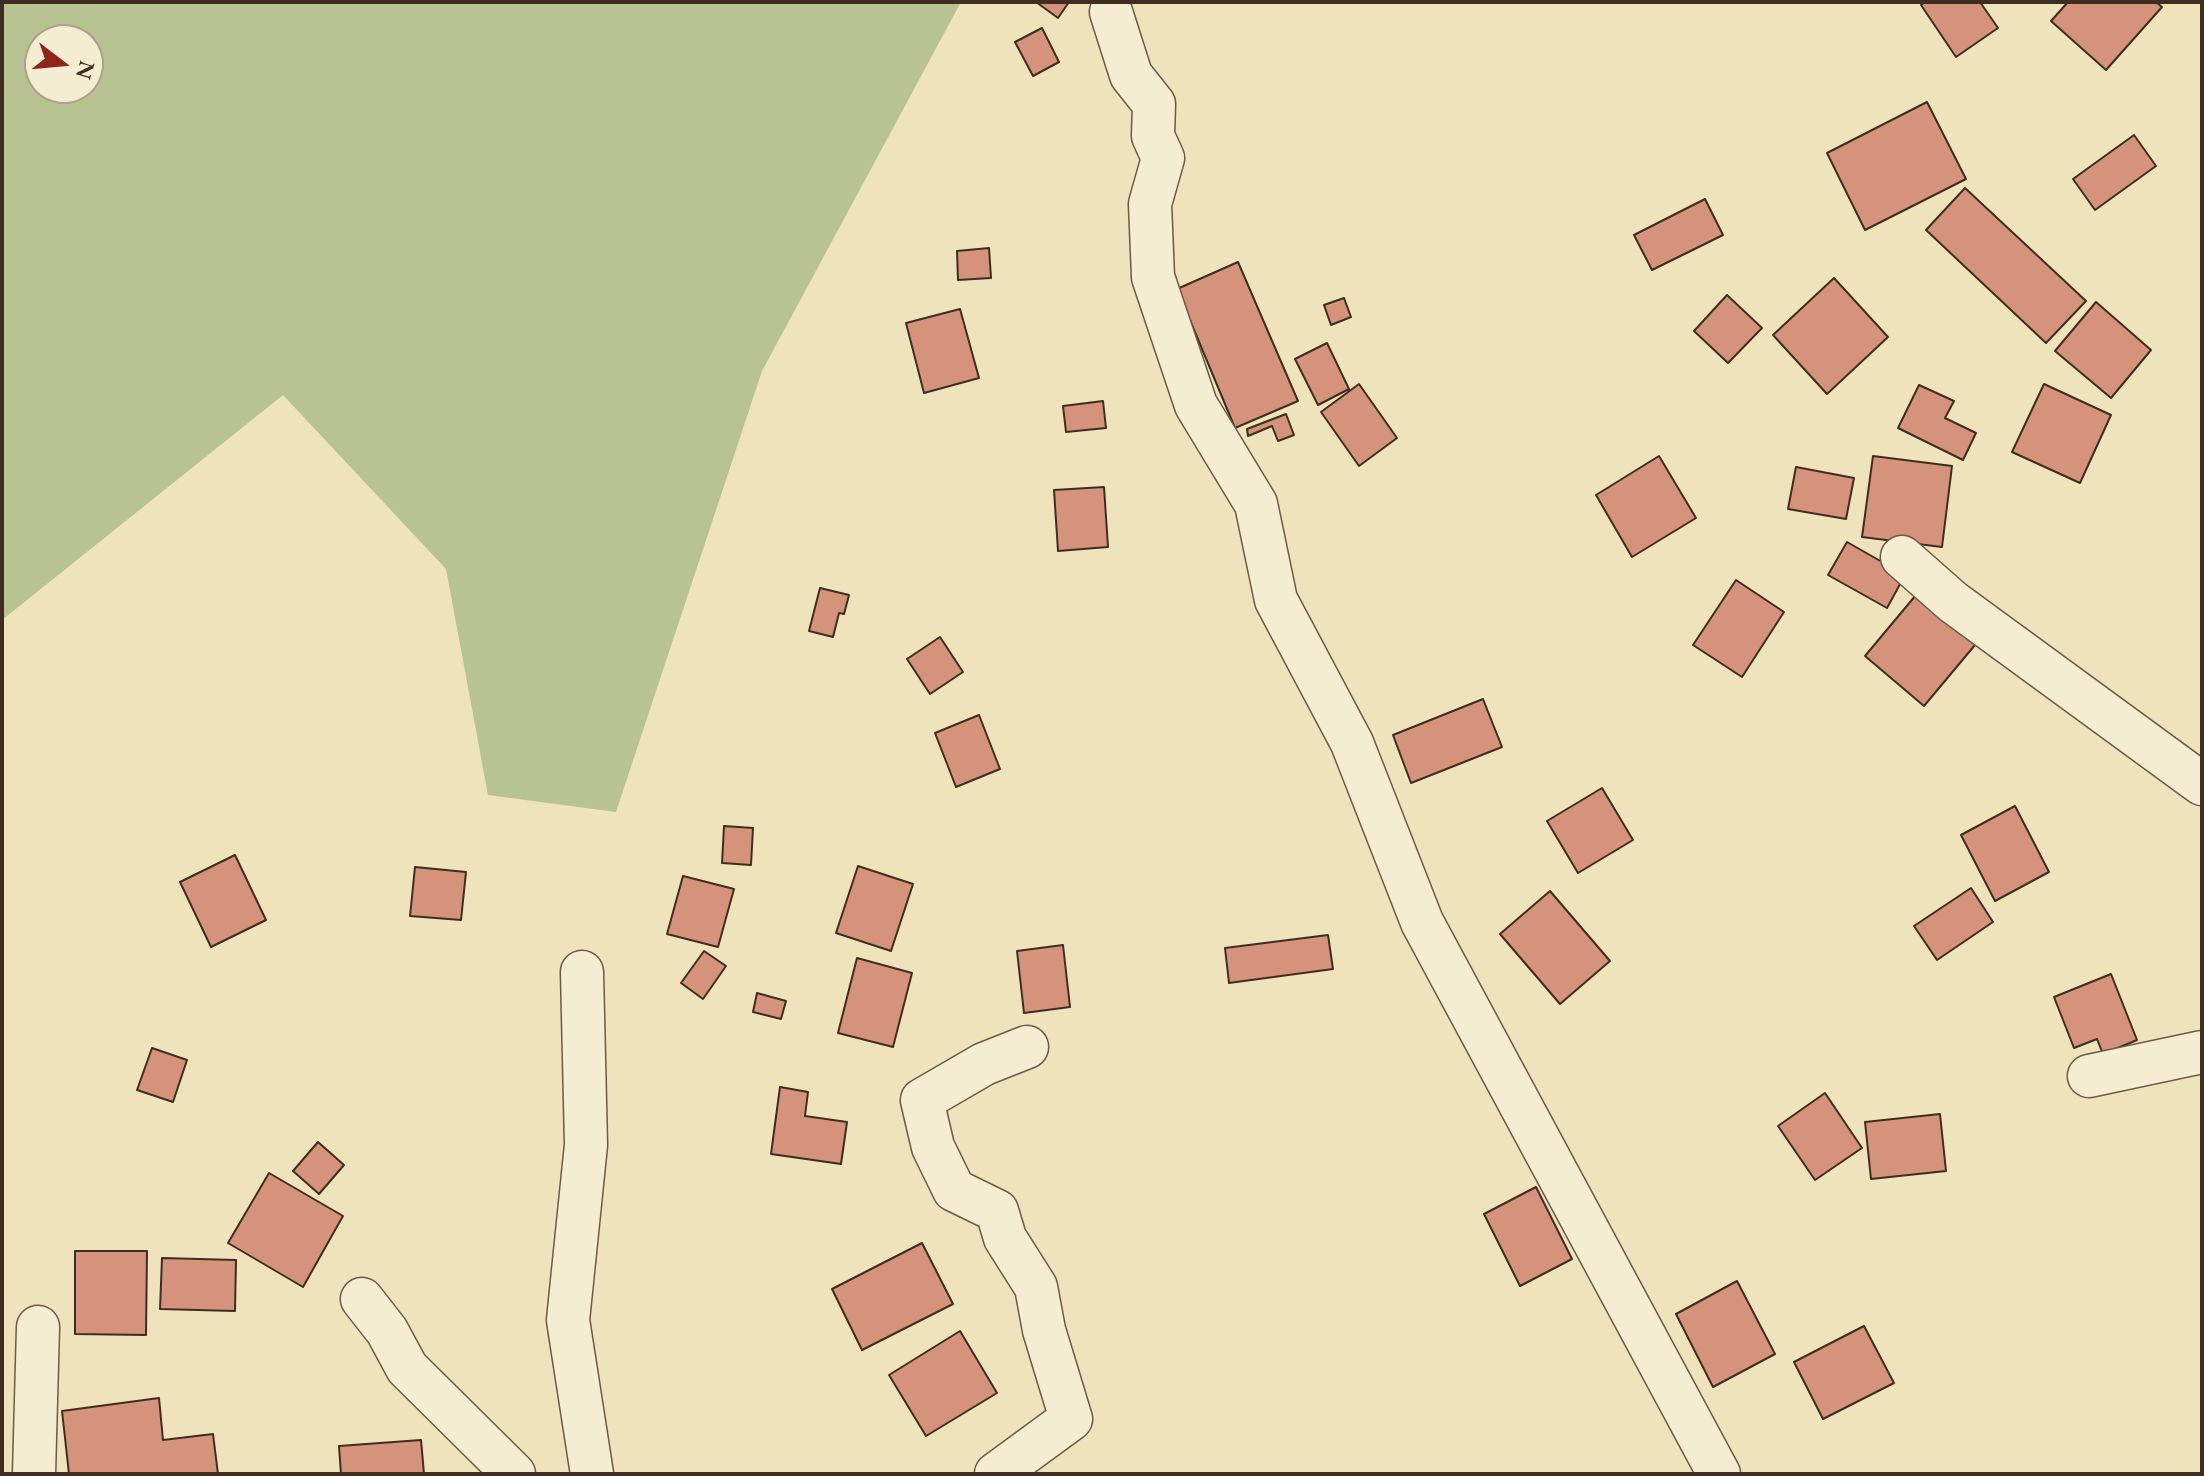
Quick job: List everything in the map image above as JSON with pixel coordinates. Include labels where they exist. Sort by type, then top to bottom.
[{"type":"street","points":[[1111,12],[1131,75],[1154,104],[1153,136],[1163,158],[1150,204],[1153,277],[1196,405],[1256,504],[1276,600],[1352,743],[1422,922],[1719,1474]]},
{"type":"street","points":[[1902,557],[1953,602],[2202,784]]},
{"type":"street","points":[[582,972],[586,1145],[568,1320],[592,1474]]},
{"type":"street","points":[[996,1474],[1071,1419],[1044,1330],[1036,1287],[1005,1238],[997,1211],[954,1190],[933,1147],[922,1100],[984,1064],[1027,1047]]},
{"type":"street","points":[[2089,1076],[2202,1052]]},
{"type":"street","points":[[362,1299],[387,1331],[407,1368],[514,1474]]},
{"type":"street","points":[[34,1474],[38,1327]]},
{"type":"green space","points":[[2,2],[961,2],[762,371],[616,812],[488,795],[446,569],[283,395],[2,620]]},
{"type":"building","points":[[1036,2],[1069,2],[1058,18]]},
{"type":"building","points":[[1925,2],[1980,2],[1998,28],[1956,57],[1921,5]]},
{"type":"building","points":[[2068,2],[2156,2],[2162,7],[2106,70],[2051,21]]},
{"type":"building","points":[[1042,28],[1059,62],[1033,76],[1015,42]]},
{"type":"building","points":[[1927,102],[1966,179],[1865,230],[1827,153]]},
{"type":"building","points":[[2134,135],[2156,166],[2095,210],[2073,179]]},
{"type":"building","points":[[1965,188],[2086,301],[2046,343],[1926,230]]},
{"type":"building","points":[[1705,199],[1723,235],[1652,270],[1634,235]]},
{"type":"building","points":[[989,248],[991,278],[958,280],[957,251]]},
{"type":"building","points":[[1238,262],[1298,401],[1235,428],[1177,289]]},
{"type":"building","points":[[1834,278],[1888,337],[1827,394],[1773,335]]},
{"type":"building","points":[[1727,295],[1762,328],[1728,363],[1694,331]]},
{"type":"building","points":[[1344,298],[1351,317],[1331,325],[1324,305]]},
{"type":"building","points":[[2096,302],[2151,350],[2111,398],[2055,351]]},
{"type":"building","points":[[960,309],[979,378],[924,393],[906,323]]},
{"type":"building","points":[[1327,343],[1349,389],[1318,405],[1295,359]]},
{"type":"building","points":[[1359,384],[1397,438],[1359,466],[1321,412]]},
{"type":"building","points":[[2044,384],[2111,415],[2080,483],[2012,452]]},
{"type":"building","points":[[1919,385],[1954,401],[1945,418],[1976,433],[1963,460],[1898,428]]},
{"type":"building","points":[[1103,401],[1106,428],[1066,432],[1063,406]]},
{"type":"building","points":[[1286,414],[1294,435],[1278,441],[1272,426],[1248,436],[1247,429]]},
{"type":"building","points":[[1659,456],[1696,518],[1632,557],[1596,495]]},
{"type":"building","points":[[1873,456],[1952,466],[1942,547],[1862,537]]},
{"type":"building","points":[[1796,467],[1854,478],[1846,519],[1788,509]]},
{"type":"building","points":[[1104,487],[1108,547],[1058,551],[1054,490]]},
{"type":"building","points":[[1847,542],[1905,575],[1887,608],[1828,575]]},
{"type":"building","points":[[1736,580],[1784,612],[1742,677],[1693,645]]},
{"type":"building","points":[[820,588],[849,595],[844,614],[839,613],[833,637],[809,631]]},
{"type":"building","points":[[1921,589],[1980,639],[1924,706],[1865,656]]},
{"type":"building","points":[[940,637],[963,672],[930,694],[907,659]]},
{"type":"building","points":[[1483,699],[1502,747],[1411,783],[1393,735]]},
{"type":"building","points":[[979,715],[1000,769],[956,787],[935,733]]},
{"type":"building","points":[[1602,788],[1633,840],[1578,873],[1547,821]]},
{"type":"building","points":[[2015,806],[2049,872],[1995,901],[1961,835]]},
{"type":"building","points":[[724,826],[753,828],[751,865],[722,863]]},
{"type":"building","points":[[235,855],[266,920],[211,947],[180,882]]},
{"type":"building","points":[[858,866],[913,884],[891,951],[836,933]]},
{"type":"building","points":[[415,867],[466,872],[461,920],[410,916]]},
{"type":"building","points":[[683,876],[734,889],[718,947],[667,934]]},
{"type":"building","points":[[1971,888],[1993,922],[1937,960],[1914,926]]},
{"type":"building","points":[[1550,891],[1610,961],[1560,1004],[1500,934]]},
{"type":"building","points":[[1328,935],[1333,969],[1229,983],[1225,948]]},
{"type":"building","points":[[1063,945],[1070,1007],[1024,1013],[1017,951]]},
{"type":"building","points":[[704,951],[726,966],[703,999],[681,983]]},
{"type":"building","points":[[857,958],[912,973],[893,1047],[838,1033]]},
{"type":"building","points":[[2111,974],[2137,1040],[2103,1054],[2097,1039],[2074,1048],[2054,997]]},
{"type":"building","points":[[757,993],[786,1001],[781,1019],[753,1012]]},
{"type":"building","points":[[152,1048],[187,1060],[173,1102],[137,1090]]},
{"type":"building","points":[[780,1087],[808,1092],[805,1116],[847,1122],[841,1164],[771,1154]]},
{"type":"building","points":[[1825,1093],[1862,1148],[1815,1180],[1778,1126]]},
{"type":"building","points":[[1940,1114],[1946,1171],[1871,1179],[1865,1122]]},
{"type":"building","points":[[318,1142],[344,1165],[319,1194],[293,1171]]},
{"type":"building","points":[[269,1173],[343,1216],[303,1287],[228,1243]]},
{"type":"building","points":[[1536,1187],[1572,1259],[1520,1286],[1484,1214]]},
{"type":"building","points":[[922,1243],[953,1304],[862,1350],[832,1289]]},
{"type":"building","points":[[75,1251],[147,1251],[146,1335],[75,1334]]},
{"type":"building","points":[[162,1258],[236,1260],[235,1311],[160,1309]]},
{"type":"building","points":[[1737,1281],[1775,1354],[1713,1387],[1676,1314]]},
{"type":"building","points":[[1864,1326],[1894,1383],[1823,1419],[1794,1362]]},
{"type":"building","points":[[960,1331],[997,1393],[926,1436],[889,1375]]},
{"type":"building","points":[[159,1398],[163,1440],[213,1434],[218,1474],[69,1474],[62,1411]]},
{"type":"building","points":[[421,1440],[424,1474],[341,1474],[339,1446]]}]
